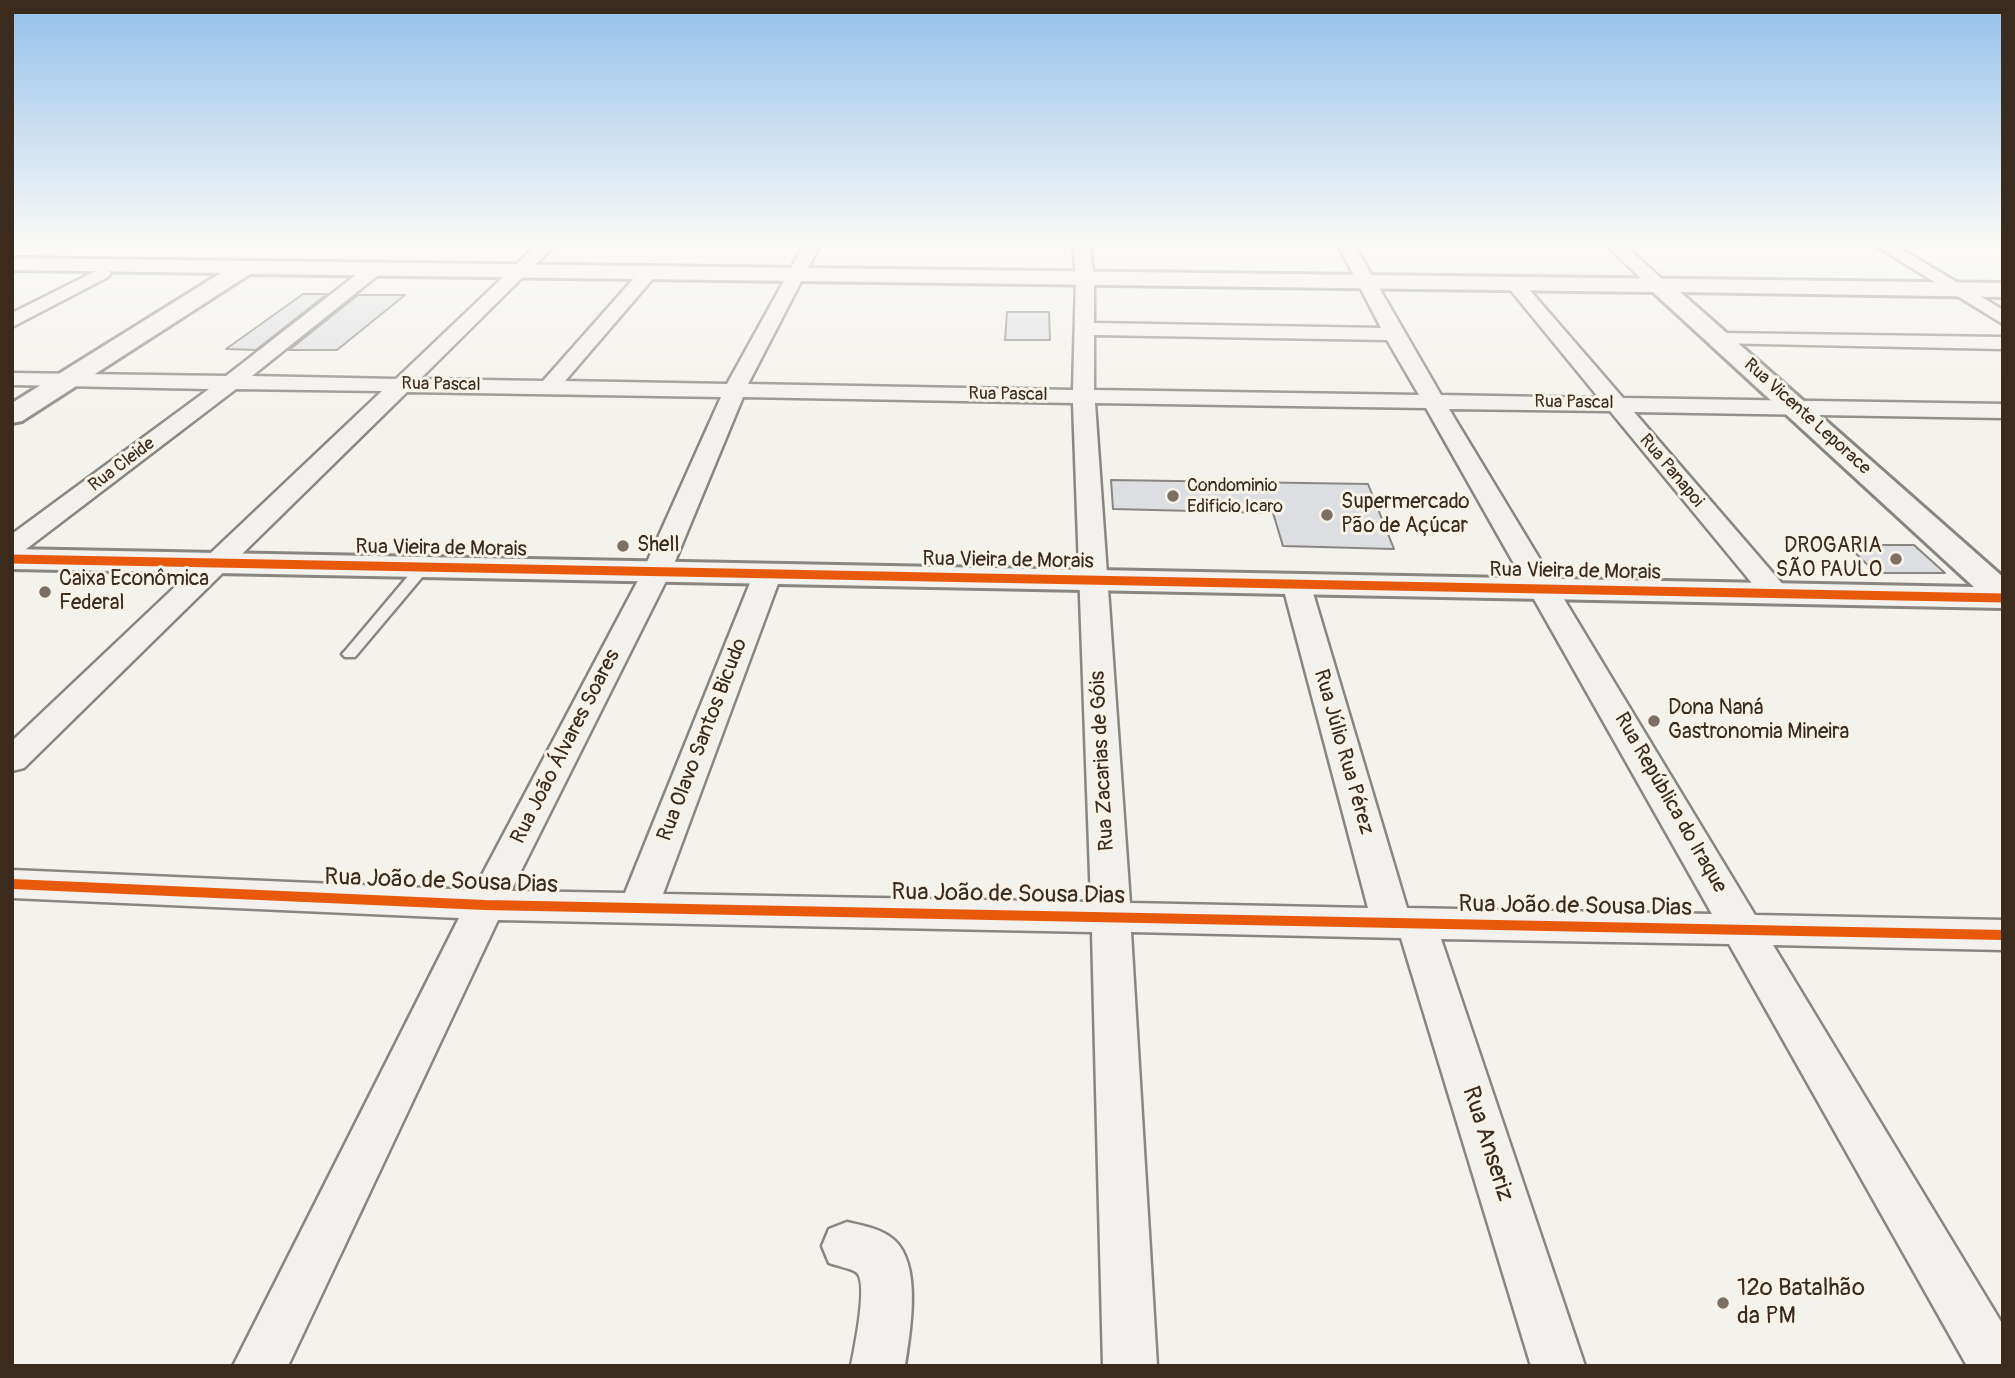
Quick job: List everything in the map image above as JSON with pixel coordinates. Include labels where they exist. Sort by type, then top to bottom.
[{"type":"street","points":[[12,321],[41,305]]},
{"type":"street","points":[[12,415],[186,305]]},
{"type":"street","name":"Rua Cleide","points":[[12,547],[232,382],[329,305]]},
{"type":"street","points":[[12,760],[485,305]]},
{"type":"street","points":[[549,387],[620,305]]},
{"type":"street","name":"Rua João Álvares Soares","points":[[260,1366],[485,905],[657,571],[735,391],[780,305]]},
{"type":"street","name":"Rua Zacarias de Góis","points":[[1084,305],[1085,396],[1130,1366]]},
{"type":"street","name":"Rua República do Iraque","points":[[1379,305],[1997,1366]]},
{"type":"street","name":"Rua Panapoi","points":[[1533,305],[1775,593]]},
{"type":"street","name":"Rua Vicente Leporace","points":[[1681,305],[2003,596]]},
{"type":"street","points":[[1981,305],[2003,318]]},
{"type":"street","points":[[1083,329],[1395,334]]},
{"type":"street","points":[[1720,339],[2003,343]]},
{"type":"street","name":"Rua Pascal","points":[[12,379],[2003,411]]},
{"type":"street","name":"Rua Vieira de Morais","points":[[12,559],[2003,596]]},
{"type":"street","name":"Rua Olavo Santos Bicudo","points":[[639,908],[768,573]]},
{"type":"street","name":"Rua Júlio Rua Pérez","points":[[1296,583],[1404,922]]},
{"type":"street","name":"Rua João de Sousa Dias","points":[[12,884],[485,905],[2003,935]]},
{"type":"street","name":"Rua Anseriz","points":[[1404,922],[1558,1366]]},
{"type":"street","points":[[847,1246],[871,1251],[882,1262],[886,1279],[886,1310],[878,1366]]},
{"type":"lane","points":[[350,654],[424,566]]},
{"type":"building","points":[[287,305],[313,305],[256,350],[226,349]]},
{"type":"building","points":[[345,305],[392,305],[337,350],[289,350]]},
{"type":"building","points":[[1007,312],[1049,312],[1050,340],[1005,340]]},
{"type":"building","points":[[1111,480],[1368,484],[1394,549],[1283,546],[1273,513],[1113,509]]},
{"type":"building","name":"DROGARIA SÃO PAULO","points":[[1847,545],[1914,545],[1945,573],[1876,573]]},
{"type":"cycle path","points":[[12,559],[2003,598]]},
{"type":"cycle path","points":[[12,884],[485,905],[2003,935]]},
{"type":"place","name":"Condominio Edificio Icaro","points":[[1173,496]]},
{"type":"place","name":"Supermercado Pão de Açúcar","points":[[1327,515]]},
{"type":"place","name":"Shell","points":[[623,546]]},
{"type":"place","name":"DROGARIA SÃO PAULO","points":[[1896,559]]},
{"type":"place","name":"Caixa Econômica Federal","points":[[45,592]]},
{"type":"place","name":"Dona Naná Gastronomia Mineira","points":[[1654,721]]},
{"type":"place","name":"12o Batalhão da PM","points":[[1723,1303]]}]
